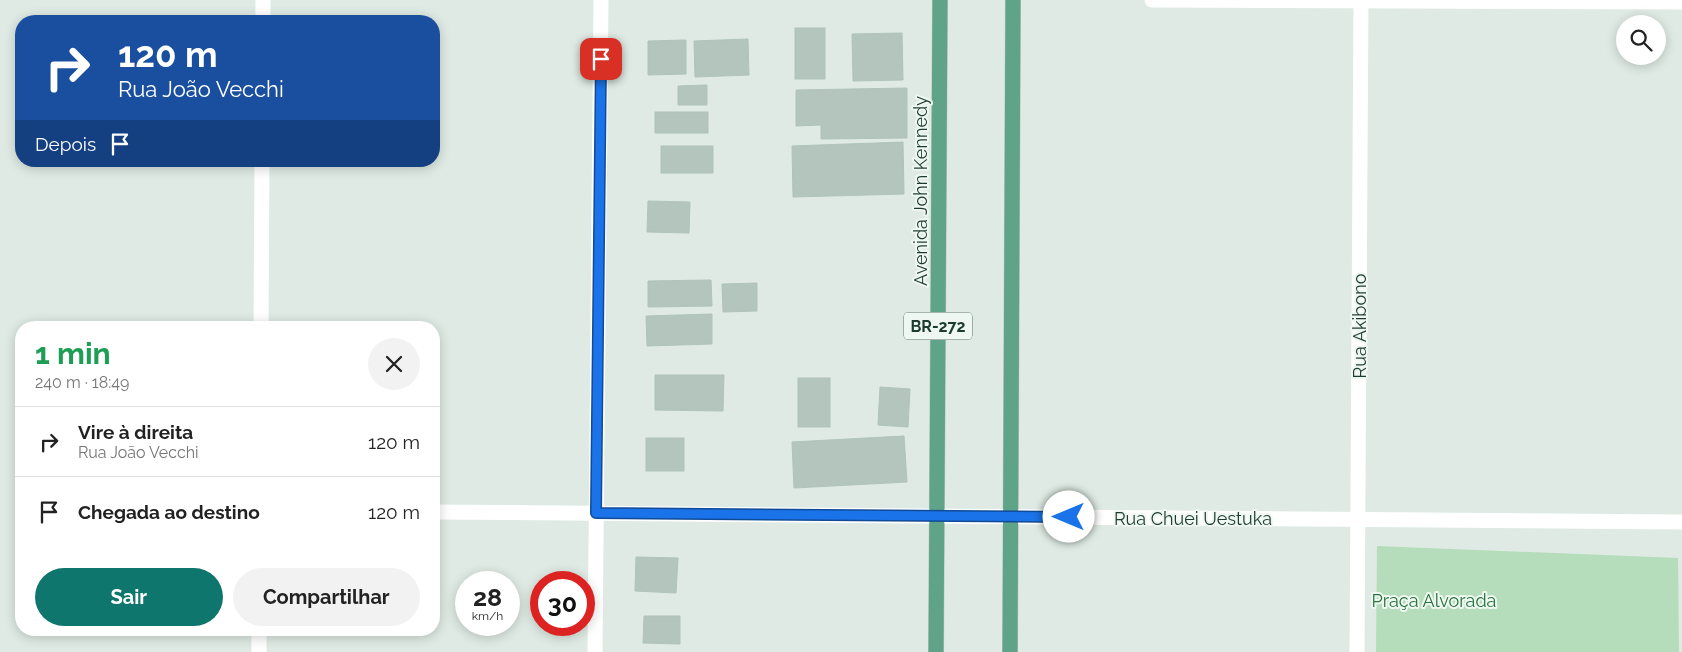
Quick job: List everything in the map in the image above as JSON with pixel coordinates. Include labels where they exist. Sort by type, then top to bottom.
[{"type":"main road","name":"Avenida John Kennedy","points":[[936,652],[940,0]]},
{"type":"main road","points":[[1010,652],[1013,0]]},
{"type":"street","points":[[263,0],[263,15]]},
{"type":"street","points":[[595,652],[601,0]]},
{"type":"street","points":[[1152,0],[1682,2]]},
{"type":"street","name":"Rua Akibono","points":[[1357,652],[1361,0]]},
{"type":"street","points":[[261,321],[262,167]]},
{"type":"street","name":"Rua Chuei Uestuka","points":[[440,512],[1682,522]]},
{"type":"street","points":[[259,636],[259,652]]},
{"type":"green space","name":"Praça Alvorada","points":[[1377,546],[1678,558],[1679,652],[1376,652]]},
{"type":"building","points":[[795,28],[825,28],[825,79],[795,79]]},
{"type":"building","points":[[902,33],[903,80],[853,81],[852,34]]},
{"type":"building","points":[[748,39],[749,75],[695,77],[694,41]]},
{"type":"building","points":[[686,40],[686,74],[648,75],[648,41]]},
{"type":"building","points":[[707,85],[707,105],[678,105],[678,86]]},
{"type":"building","points":[[907,88],[907,138],[821,139],[821,125],[796,126],[796,90]]},
{"type":"building","points":[[655,112],[708,112],[708,133],[655,133]]},
{"type":"building","points":[[903,142],[904,194],[793,197],[792,146]]},
{"type":"building","points":[[661,146],[713,146],[713,173],[661,173]]},
{"type":"building","points":[[648,201],[690,202],[689,233],[647,232]]},
{"type":"building","points":[[711,280],[712,306],[648,307],[648,281]]},
{"type":"building","points":[[757,283],[757,311],[723,312],[722,284]]},
{"type":"building","points":[[712,314],[712,344],[647,346],[646,316]]},
{"type":"building","points":[[655,375],[724,375],[723,411],[655,410]]},
{"type":"building","points":[[798,378],[830,378],[830,427],[798,427]]},
{"type":"building","points":[[880,387],[910,389],[908,427],[878,425]]},
{"type":"building","points":[[904,436],[907,482],[794,488],[792,442]]},
{"type":"building","points":[[646,438],[684,438],[684,471],[646,471]]},
{"type":"building","points":[[636,557],[678,558],[676,593],[635,591]]},
{"type":"building","points":[[644,616],[680,616],[680,644],[643,643]]},
{"type":"route","points":[[601,59],[596,513],[1069,517]]}]
